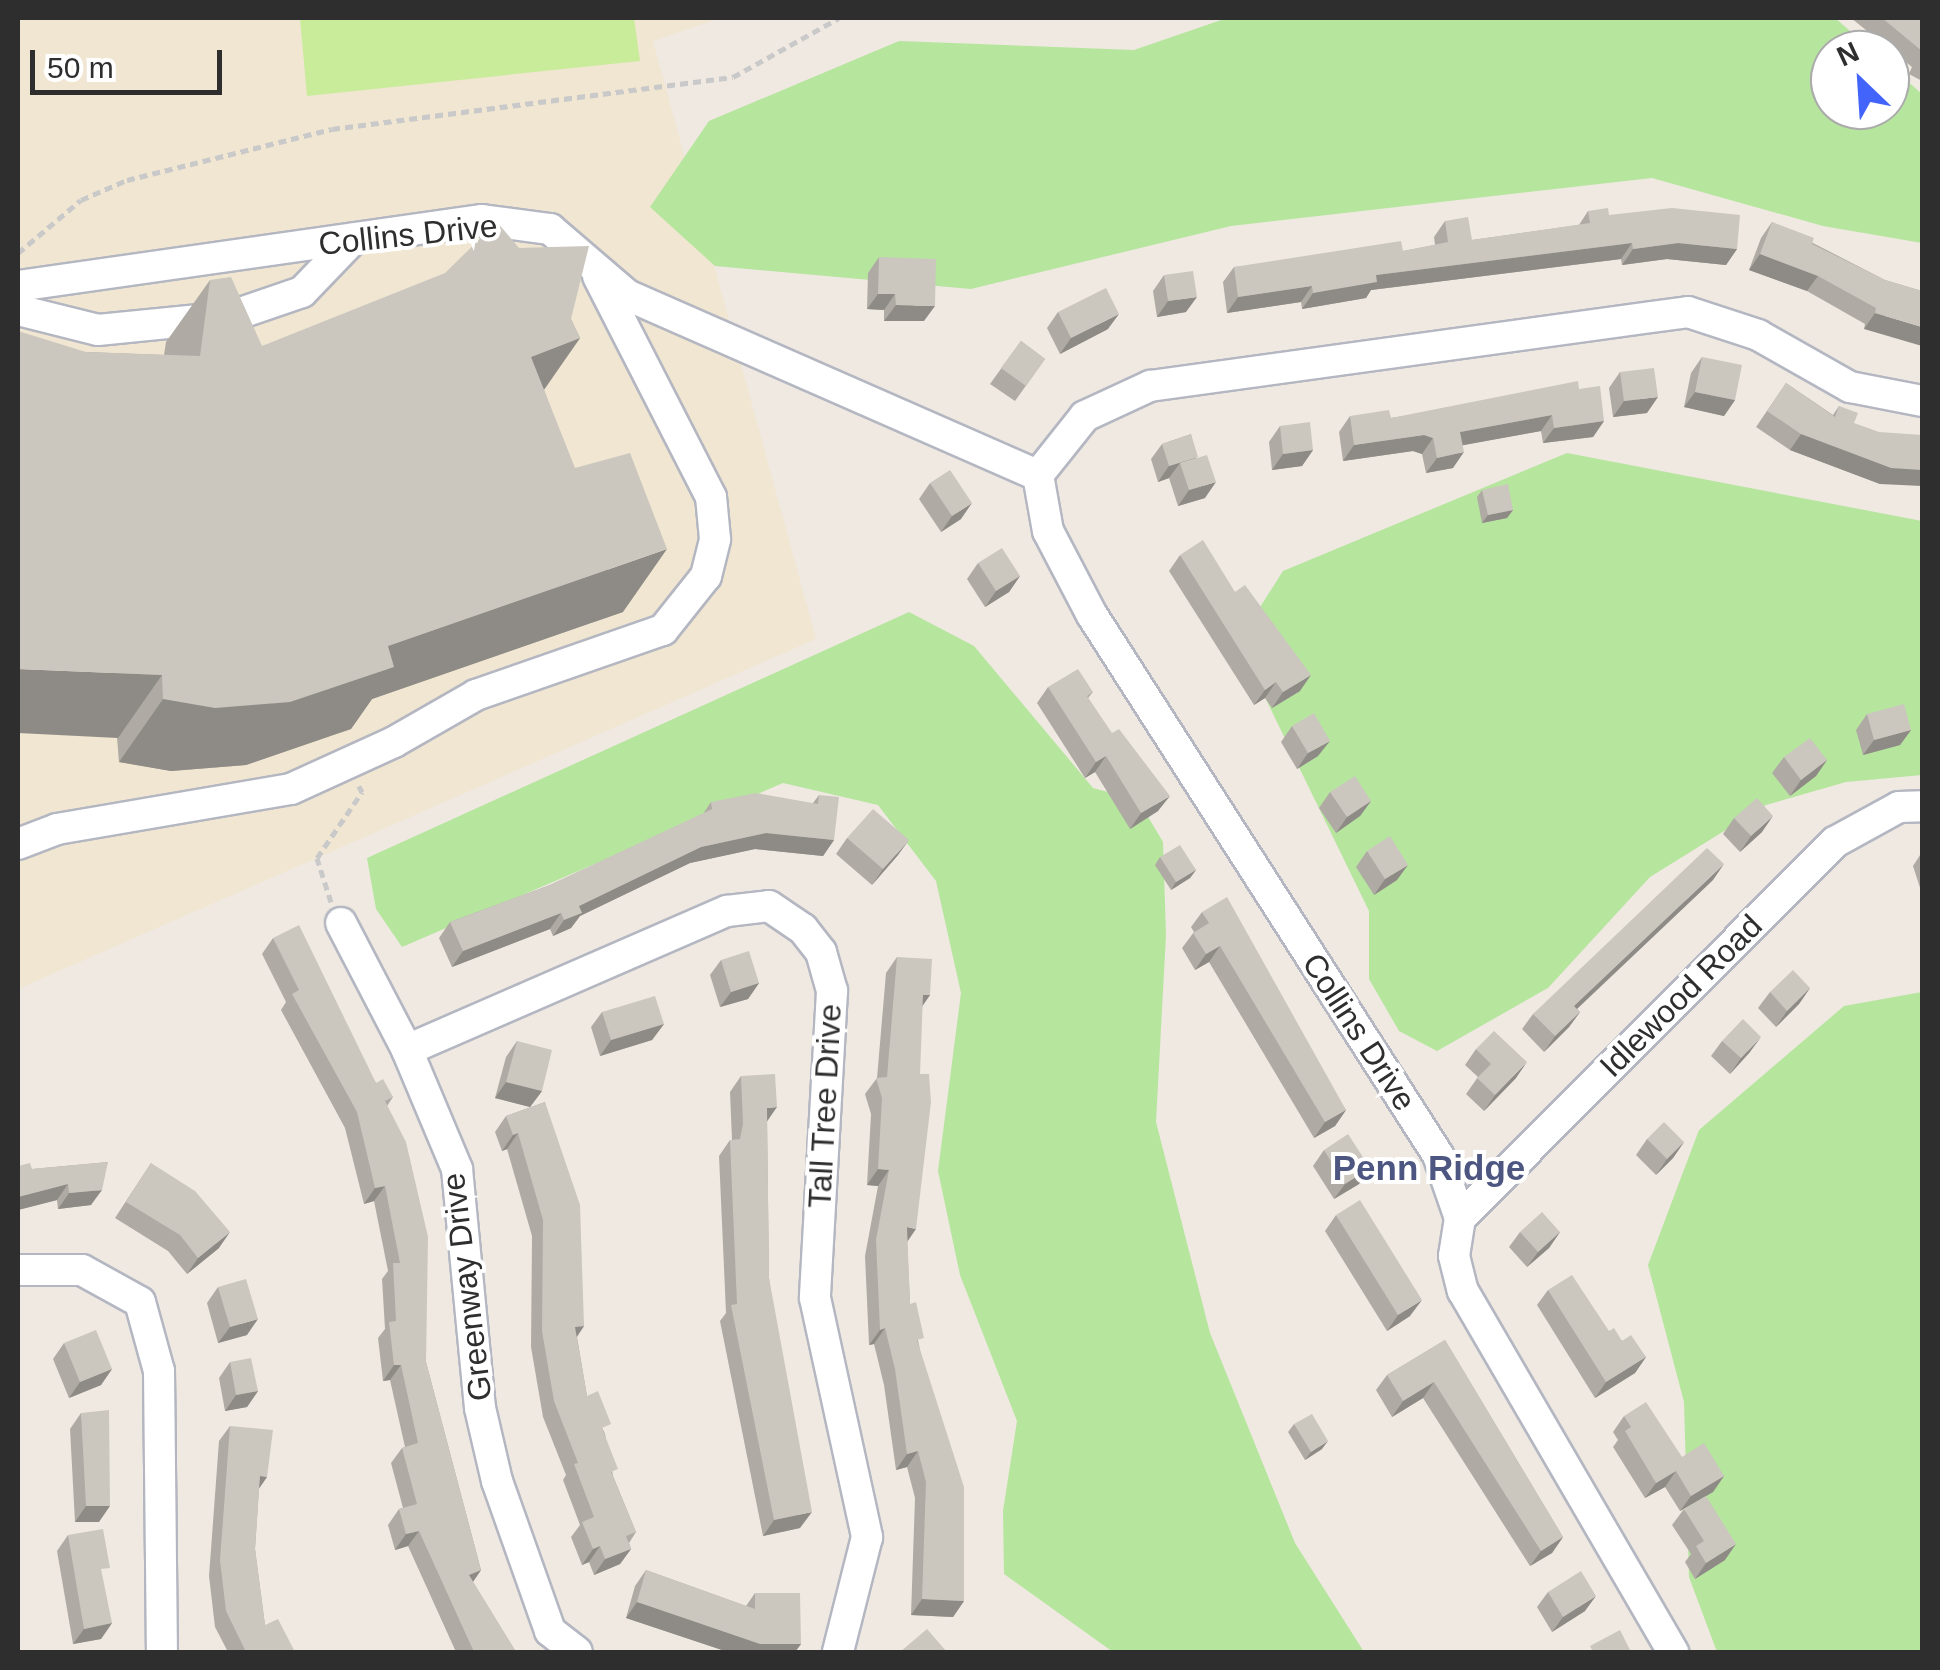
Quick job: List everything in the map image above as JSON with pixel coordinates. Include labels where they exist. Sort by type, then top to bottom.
[{"type":"street","name":"Collins Drive","points":[[18,286],[482,220],[550,229],[627,295],[1038,475],[1048,532],[1092,615],[1438,1155],[1460,1218],[1454,1256],[1463,1291],[1673,1652]]},
{"type":"street","points":[[18,310],[98,330],[228,317],[302,292],[352,239]]},
{"type":"street","points":[[18,844],[57,829],[291,789],[350,764],[476,694],[663,630],[706,576],[715,539],[711,497],[592,264]]},
{"type":"street","points":[[1038,475],[1085,416],[1150,386],[1688,312],[1758,335],[1850,388],[1922,401]]},
{"type":"street","name":"Idlewood Road","points":[[1460,1218],[1835,842],[1899,807],[1922,806]]},
{"type":"street","name":"Tall Tree Drive","points":[[408,1050],[727,911],[768,906],[803,929],[820,952],[832,991],[814,1298],[867,1537],[838,1652]]},
{"type":"street","name":"Greenway Drive","points":[[341,923],[408,1050],[457,1170],[480,1408],[497,1481],[550,1630],[577,1652]]},
{"type":"street","points":[[18,1270],[82,1270],[140,1302],[160,1371],[162,1652]]},
{"type":"path","points":[[18,253],[68,209],[127,180],[332,129],[733,77],[839,18]]},
{"type":"path","points":[[341,923],[316,858],[362,792],[350,764]]},
{"type":"shaded area","points":[[18,18],[720,18],[653,41],[816,639],[18,989]]},
{"type":"green space","points":[[300,18],[634,18],[640,61],[307,96]]},
{"type":"green space","points":[[1227,18],[1835,18],[1849,30],[1810,30],[1810,130],[1910,130],[1910,84],[1922,94],[1922,243],[1823,226],[1652,178],[1231,226],[971,289],[715,266],[650,207],[709,121],[899,41],[1134,50]]},
{"type":"green space","points":[[1567,453],[1922,521],[1922,775],[1846,782],[1766,805],[1650,877],[1548,988],[1437,1051],[1399,1031],[1369,979],[1369,911],[1238,642],[1283,571]]},
{"type":"green space","points":[[909,612],[974,646],[1093,788],[1138,800],[1163,842],[1166,935],[1156,1122],[1210,1333],[1295,1543],[1364,1652],[1113,1652],[1004,1574],[1003,1511],[1017,1421],[960,1275],[938,1171],[961,993],[936,881],[878,805],[783,783],[402,947],[376,909],[367,858]]},
{"type":"green space","points":[[1922,992],[1922,1652],[1717,1652],[1689,1577],[1684,1402],[1648,1265],[1699,1130],[1844,1006]]},
{"type":"building","points":[[1882,18],[1922,18],[1922,51],[1910,41],[1910,30],[1897,30]]},
{"type":"building","points":[[1608,208],[1609,215],[1672,208],[1740,215],[1737,249],[1678,243],[1633,249],[1632,243],[1376,275],[1377,282],[1313,293],[1312,286],[1238,297],[1234,267],[1401,241],[1403,251],[1448,242],[1445,221],[1468,217],[1472,240],[1590,223],[1588,211]]},
{"type":"building","points":[[497,222],[519,248],[589,246],[571,319],[580,338],[531,357],[575,468],[630,453],[667,549],[388,646],[394,667],[290,702],[215,708],[163,699],[162,675],[18,669],[18,331],[86,352],[200,356],[210,280],[231,277],[262,346],[445,273]]},
{"type":"building","points":[[1772,222],[1814,238],[1812,244],[1885,280],[1922,291],[1922,327],[1875,313],[1876,308],[1818,276],[1760,254]]},
{"type":"building","points":[[879,257],[936,259],[935,306],[896,305],[895,294],[878,294]]},
{"type":"building","points":[[1193,271],[1197,297],[1168,301],[1164,275]]},
{"type":"building","points":[[1106,288],[1119,314],[1071,338],[1058,312]]},
{"type":"building","points":[[1021,341],[1045,359],[1026,386],[1001,368]]},
{"type":"building","points":[[1702,357],[1742,365],[1735,400],[1695,392]]},
{"type":"building","points":[[1654,368],[1658,397],[1624,401],[1620,372]]},
{"type":"building","points":[[1578,381],[1579,389],[1600,386],[1604,421],[1554,428],[1552,415],[1460,432],[1464,452],[1437,458],[1433,438],[1424,435],[1354,445],[1350,416],[1389,410],[1391,418]]},
{"type":"building","points":[[1786,383],[1835,417],[1839,406],[1858,413],[1854,423],[1879,432],[1922,435],[1922,470],[1891,468],[1801,434],[1767,411]]},
{"type":"building","points":[[1310,422],[1313,450],[1283,454],[1280,426]]},
{"type":"building","points":[[1191,434],[1198,457],[1169,466],[1162,444]]},
{"type":"building","points":[[1207,455],[1216,482],[1189,490],[1180,463]]},
{"type":"building","points":[[950,470],[972,503],[952,516],[930,483]]},
{"type":"building","points":[[1508,484],[1513,510],[1488,515],[1482,490]]},
{"type":"building","points":[[1203,540],[1235,592],[1245,585],[1311,675],[1283,692],[1276,682],[1265,690],[1180,555]]},
{"type":"building","points":[[1002,548],[1020,576],[996,591],[978,563]]},
{"type":"building","points":[[1078,669],[1093,692],[1087,696],[1112,733],[1119,729],[1170,796],[1141,813],[1106,756],[1096,762],[1048,687]]},
{"type":"building","points":[[1904,704],[1911,730],[1874,740],[1867,714]]},
{"type":"building","points":[[1314,713],[1330,741],[1308,753],[1292,726]]},
{"type":"building","points":[[1810,738],[1827,760],[1801,780],[1784,757]]},
{"type":"building","points":[[1355,776],[1371,801],[1347,817],[1330,792]]},
{"type":"building","points":[[756,793],[818,804],[819,795],[839,797],[834,840],[766,833],[701,847],[579,906],[582,913],[564,920],[561,913],[463,951],[450,922],[550,885],[712,809],[711,802]]},
{"type":"building","points":[[1757,798],[1773,816],[1751,836],[1734,818]]},
{"type":"building","points":[[873,809],[909,840],[883,869],[847,838]]},
{"type":"building","points":[[1390,836],[1408,865],[1385,879],[1367,851]]},
{"type":"building","points":[[1180,845],[1196,870],[1176,882],[1160,857]]},
{"type":"building","points":[[1707,848],[1724,864],[1574,1006],[1580,1012],[1555,1036],[1533,1014]]},
{"type":"building","points":[[1227,897],[1346,1110],[1325,1122],[1220,946],[1206,954],[1193,933],[1209,923],[1202,912]]},
{"type":"building","points":[[299,925],[376,1083],[383,1079],[393,1097],[385,1101],[406,1142],[428,1237],[426,1362],[481,1570],[469,1575],[516,1652],[474,1652],[419,1531],[406,1534],[399,1509],[417,1504],[402,1448],[418,1443],[401,1365],[394,1365],[389,1322],[396,1321],[393,1263],[400,1263],[385,1186],[375,1188],[357,1112],[292,994],[299,990],[273,938]]},
{"type":"building","points":[[749,951],[759,983],[731,992],[721,960]]},
{"type":"building","points":[[897,957],[932,959],[930,995],[923,995],[920,1074],[929,1074],[931,1102],[916,1229],[907,1227],[910,1304],[916,1302],[924,1338],[917,1340],[964,1487],[964,1601],[922,1599],[926,1482],[918,1451],[907,1454],[895,1369],[885,1328],[880,1330],[876,1240],[889,1170],[878,1169],[882,1098],[876,1078],[887,1077]]},
{"type":"building","points":[[1793,970],[1810,988],[1787,1011],[1770,992]]},
{"type":"building","points":[[655,996],[664,1024],[611,1040],[602,1012]]},
{"type":"building","points":[[1743,1019],[1761,1037],[1741,1058],[1722,1041]]},
{"type":"building","points":[[1494,1031],[1527,1062],[1495,1095],[1477,1078],[1491,1064],[1476,1049]]},
{"type":"building","points":[[517,1041],[552,1050],[542,1091],[506,1082]]},
{"type":"building","points":[[775,1074],[777,1107],[767,1108],[769,1278],[812,1512],[774,1520],[731,1305],[737,1304],[730,1140],[740,1139],[743,1124],[741,1076]]},
{"type":"building","points":[[545,1102],[580,1205],[584,1326],[575,1327],[587,1396],[598,1391],[611,1424],[602,1428],[618,1469],[611,1472],[636,1532],[626,1536],[631,1549],[605,1559],[600,1546],[593,1549],[582,1522],[594,1517],[554,1401],[542,1331],[543,1220],[518,1133],[513,1135],[506,1116]]},
{"type":"building","points":[[1664,1122],[1684,1142],[1667,1159],[1647,1139]]},
{"type":"building","points":[[1348,1134],[1370,1168],[1345,1184],[1324,1150]]},
{"type":"building","points":[[108,1162],[102,1190],[69,1193],[68,1184],[18,1197],[18,1166],[30,1163],[32,1169]]},
{"type":"building","points":[[151,1163],[195,1191],[230,1232],[198,1258],[180,1235],[126,1202]]},
{"type":"building","points":[[1360,1200],[1422,1300],[1398,1315],[1336,1215]]},
{"type":"building","points":[[1542,1212],[1560,1232],[1538,1252],[1520,1232]]},
{"type":"building","points":[[1572,1275],[1609,1331],[1614,1328],[1622,1341],[1631,1335],[1646,1357],[1606,1382],[1548,1290]]},
{"type":"building","points":[[246,1279],[258,1319],[230,1327],[218,1287]]},
{"type":"building","points":[[96,1330],[112,1369],[80,1382],[64,1343]]},
{"type":"building","points":[[1445,1340],[1563,1537],[1541,1551],[1434,1382],[1403,1401],[1387,1375]]},
{"type":"building","points":[[251,1358],[258,1391],[236,1395],[230,1362]]},
{"type":"building","points":[[1646,1402],[1682,1457],[1704,1443],[1724,1476],[1691,1496],[1676,1471],[1656,1483],[1625,1431],[1631,1427],[1624,1416]]},
{"type":"building","points":[[109,1410],[110,1506],[86,1506],[81,1413]]},
{"type":"building","points":[[1312,1414],[1328,1441],[1311,1452],[1294,1424]]},
{"type":"building","points":[[230,1426],[273,1430],[267,1477],[260,1476],[255,1549],[265,1625],[278,1619],[295,1652],[246,1652],[226,1611],[220,1560]]},
{"type":"building","points":[[1706,1496],[1736,1544],[1706,1563],[1696,1546],[1704,1541],[1684,1509]]},
{"type":"building","points":[[103,1529],[110,1568],[101,1569],[112,1623],[84,1629],[68,1535]]},
{"type":"building","points":[[646,1570],[755,1609],[755,1593],[800,1593],[801,1644],[760,1644],[637,1602]]},
{"type":"building","points":[[1581,1571],[1596,1596],[1563,1617],[1548,1592]]},
{"type":"building","points":[[927,1629],[947,1652],[900,1652]]},
{"type":"building","points":[[1620,1630],[1631,1652],[1593,1652],[1590,1646]]},
{"type":"district","name":"Penn Ridge","points":[[1429,1168]]}]
